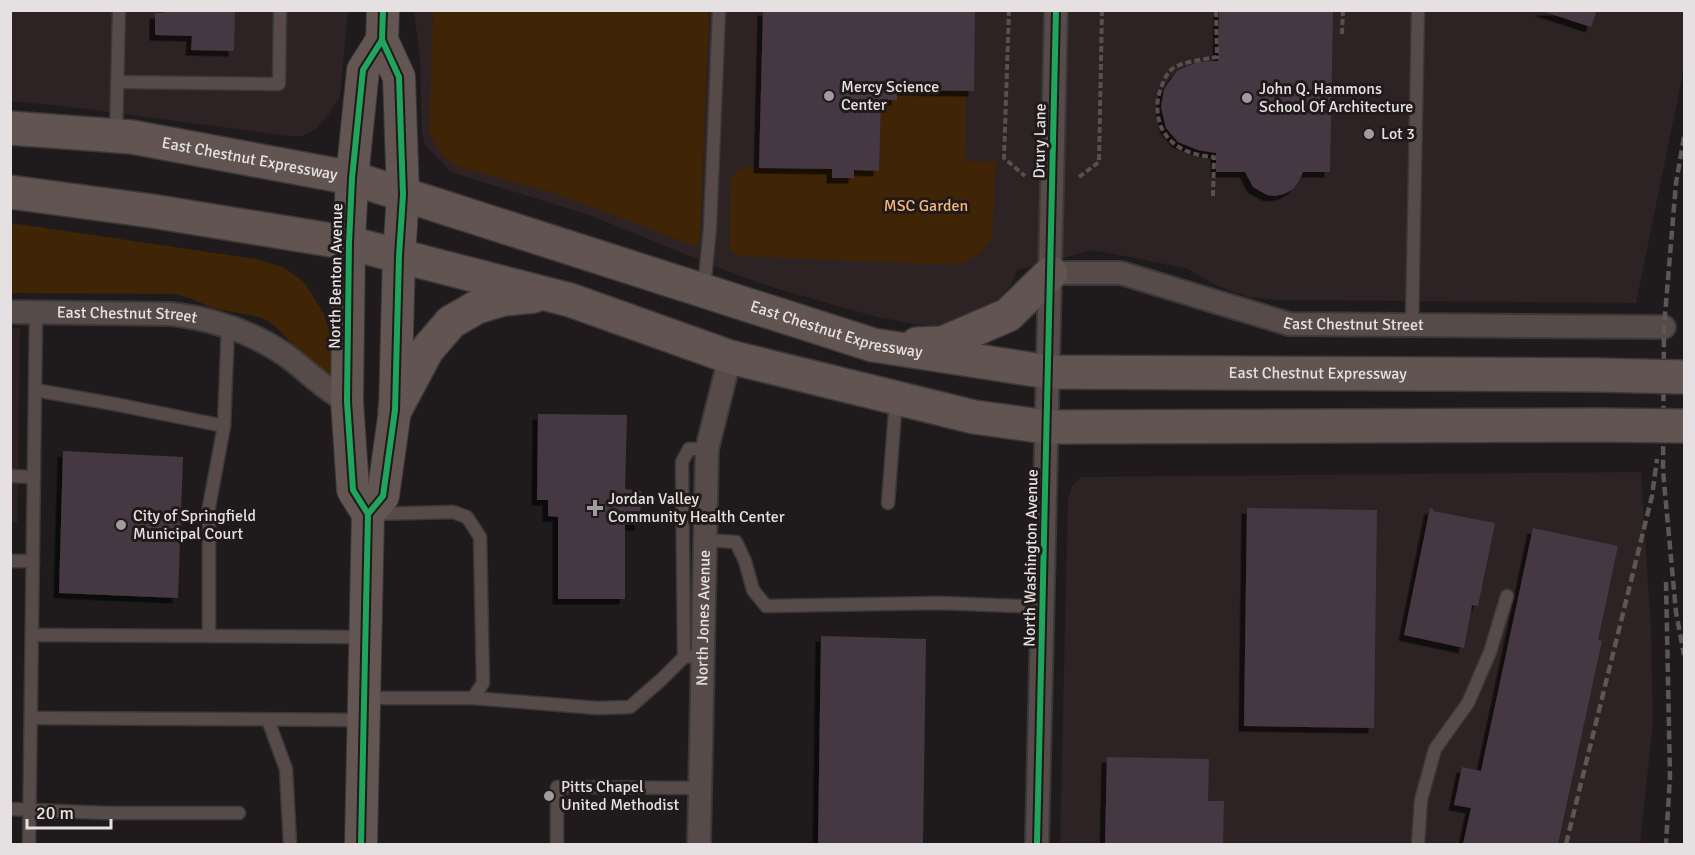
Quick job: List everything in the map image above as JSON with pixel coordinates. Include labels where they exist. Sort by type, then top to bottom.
[{"type":"main road","name":"North Benton Avenue","points":[[382,25],[399,76],[403,195],[395,410],[383,496],[368,514],[353,490],[347,401],[349,243],[352,178],[363,70],[382,25]]},
{"type":"main road","name":"East Chestnut Expressway","points":[[10,128],[132,137],[352,178],[873,345],[1048,372],[1684,377]]},
{"type":"main road","points":[[10,192],[152,211],[349,243],[570,300],[730,357],[974,417],[1047,427],[1600,424],[1684,426]]},
{"type":"main road","points":[[873,345],[943,343],[1008,315],[1051,273]]},
{"type":"main road","points":[[395,410],[427,350],[451,322],[477,308],[504,299],[550,295]]},
{"type":"main road","points":[[361,844],[368,514]]},
{"type":"street","name":"Drury Lane","points":[[1051,273],[1056,10]]},
{"type":"street","name":"East Chestnut Street","points":[[1051,273],[1121,273],[1289,324],[1664,327]]},
{"type":"street","name":"North Washington Avenue","points":[[1037,844],[1051,273]]},
{"type":"street","name":"East Chestnut Street","points":[[10,312],[172,314],[195,317],[234,329],[283,353],[334,394],[347,401]]},
{"type":"street","name":"North Jones Avenue","points":[[699,844],[700,788],[693,656],[705,540],[707,449],[730,357]]},
{"type":"lane","points":[[116,136],[119,10]]},
{"type":"lane","points":[[117,82],[279,84],[280,10]]},
{"type":"lane","points":[[704,291],[710,228],[719,10]]},
{"type":"lane","points":[[1412,325],[1418,10]]},
{"type":"lane","points":[[29,844],[36,313]]},
{"type":"lane","points":[[209,636],[209,507],[224,426],[234,329]]},
{"type":"lane","points":[[35,390],[224,426]]},
{"type":"lane","points":[[888,503],[896,398]]},
{"type":"lane","points":[[31,718],[268,720],[472,698],[597,708],[630,707],[693,656],[682,462],[689,449],[707,449]]},
{"type":"lane","points":[[10,476],[34,477]]},
{"type":"lane","points":[[368,514],[453,512],[467,518],[480,537],[483,683],[472,698]]},
{"type":"lane","points":[[705,540],[736,542],[745,561],[753,590],[766,606],[939,603],[1043,607]]},
{"type":"lane","points":[[10,561],[33,561]]},
{"type":"lane","points":[[1418,844],[1421,800],[1435,749],[1468,703],[1490,652],[1507,596]]},
{"type":"lane","points":[[32,636],[366,637]]},
{"type":"lane","points":[[268,720],[286,769],[290,844]]},
{"type":"lane","points":[[557,844],[557,787],[700,788]]},
{"type":"lane","points":[[10,809],[106,813],[239,813]]},
{"type":"path","points":[[1009,10],[1004,158],[1025,176]]},
{"type":"path","points":[[1079,177],[1099,162],[1102,10]]},
{"type":"path","points":[[1214,196],[1214,157],[1191,152],[1173,144],[1163,132],[1157,110],[1160,88],[1172,69],[1195,60],[1217,57],[1216,10]]},
{"type":"path","points":[[1342,34],[1343,10]]},
{"type":"shaded area","points":[[1684,10],[1684,68],[1636,303],[1279,300],[1248,297],[1218,286],[1186,268],[1093,250],[1017,270],[1012,283],[994,305],[943,326],[919,325],[873,316],[778,289],[737,275],[589,215],[451,172],[425,145],[422,132],[420,60],[414,11]]},
{"type":"shaded area","points":[[10,11],[348,11],[340,96],[317,128],[303,136],[11,101]]},
{"type":"shaded area","points":[[10,328],[20,328],[17,523],[11,522]]},
{"type":"shaded area","points":[[1641,472],[1651,630],[1653,722],[1640,844],[1060,844],[1068,499],[1072,486],[1082,477]]},
{"type":"green space","points":[[433,11],[709,11],[700,233],[697,247],[555,193],[456,166],[441,154],[429,132]]},
{"type":"green space","name":"MSC Garden","points":[[897,90],[966,91],[965,161],[996,162],[992,237],[980,253],[960,265],[737,256],[729,248],[731,179],[738,169],[755,166],[759,168],[832,169],[833,178],[854,178],[854,170],[879,171],[881,100],[896,100]]},
{"type":"green space","points":[[11,223],[256,259],[283,267],[304,282],[324,314],[331,337],[334,364],[329,378],[315,371],[279,330],[267,320],[212,308],[190,298],[175,294],[11,293]]},
{"type":"building","points":[[163,10],[235,10],[234,51],[191,50],[192,36],[155,35],[155,13],[163,13]]},
{"type":"building","name":"Mercy Science Center","points":[[763,10],[975,10],[974,91],[897,90],[897,100],[881,100],[879,171],[854,170],[854,178],[832,178],[832,169],[759,168]]},
{"type":"building","name":"John Q. Hammons School Of Architecture","points":[[1219,10],[1333,10],[1330,172],[1303,172],[1293,189],[1284,194],[1267,195],[1253,187],[1245,172],[1216,172],[1216,153],[1198,150],[1178,142],[1166,128],[1161,107],[1164,89],[1177,71],[1197,62],[1218,61]]},
{"type":"building","points":[[1539,10],[1597,10],[1591,27]]},
{"type":"building","name":"Jordan Valley Community Health Center","points":[[538,414],[627,415],[625,489],[641,491],[640,525],[625,525],[625,599],[558,599],[558,517],[548,516],[548,500],[537,500]]},
{"type":"building","name":"City of Springfield Municipal Court","points":[[63,451],[183,457],[178,598],[59,593]]},
{"type":"building","points":[[1247,508],[1377,510],[1374,728],[1244,726]]},
{"type":"building","points":[[1430,508],[1434,509],[1433,511],[1495,523],[1478,606],[1472,605],[1464,648],[1404,635]]},
{"type":"building","points":[[1533,528],[1618,546],[1598,640],[1602,641],[1558,844],[1463,844],[1471,808],[1454,805],[1462,767],[1481,771]]},
{"type":"building","points":[[821,636],[926,639],[923,844],[818,844]]},
{"type":"building","points":[[1107,757],[1209,759],[1208,801],[1224,801],[1223,844],[1105,844]]},
{"type":"railway","points":[[1684,137],[1676,183],[1664,327],[1663,471],[1676,612],[1684,655]]},
{"type":"railway","points":[[1566,844],[1652,496],[1657,459]]},
{"type":"railway","points":[[1666,582],[1670,776],[1666,844]]},
{"type":"cycle path","points":[[368,514],[383,496],[395,410],[403,195],[399,77],[382,40],[383,10]]},
{"type":"cycle path","points":[[1037,844],[1056,10]]},
{"type":"cycle path","points":[[361,844],[368,514],[353,490],[347,401],[349,243],[352,178],[363,70],[382,40]]},
{"type":"place","name":"Mercy Science Center","points":[[829,96]]},
{"type":"place","name":"John Q. Hammons School Of Architecture","points":[[1247,98]]},
{"type":"place","name":"Lot 3","points":[[1369,134]]},
{"type":"place","name":"Jordan Valley Community Health Center","points":[[595,508]]},
{"type":"place","name":"City of Springfield Municipal Court","points":[[121,525]]},
{"type":"place","name":"Pitts Chapel United Methodist","points":[[549,796]]}]
